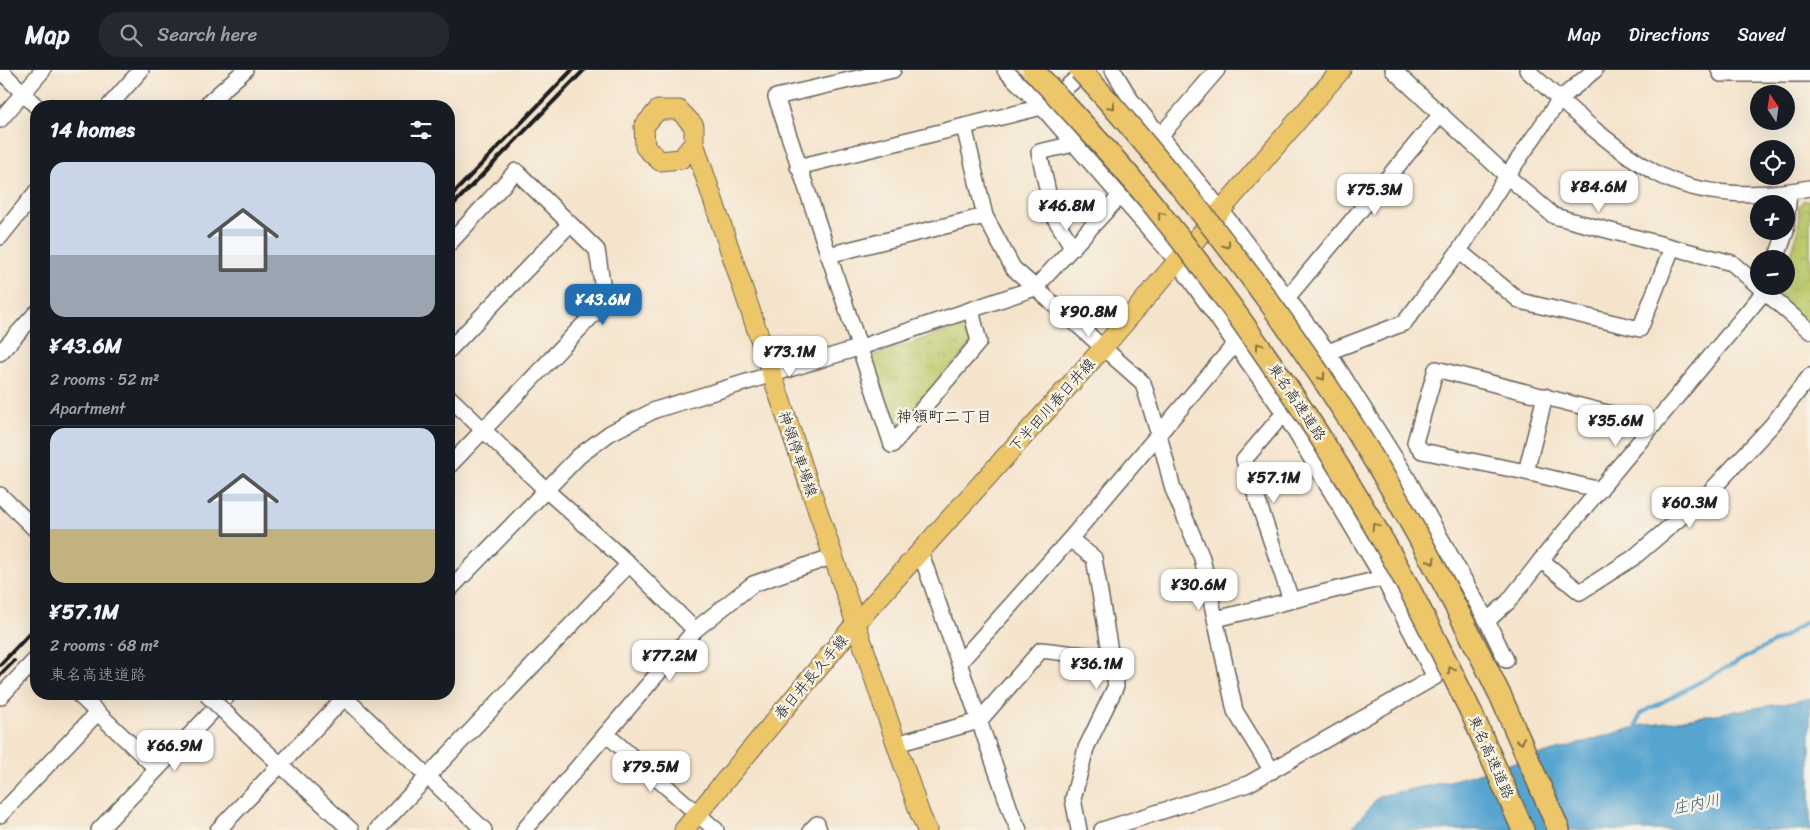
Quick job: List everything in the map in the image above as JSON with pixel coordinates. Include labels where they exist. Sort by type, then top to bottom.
[{"type":"highway","name":"東名高速道路","points":[[1033,70],[1086,128],[1172,229],[1241,320],[1307,417],[1387,547],[1472,714],[1523,830]]},
{"type":"highway","points":[[1080,70],[1217,231],[1270,302],[1334,395],[1379,468],[1458,609],[1501,697],[1559,830]]},
{"type":"main road","name":"下半田川春日井線","points":[[856,623],[1103,348],[1341,70]]},
{"type":"main road","name":"神領停車場線","points":[[694,143],[770,374],[856,623]]},
{"type":"main road","name":"春日井長久手線","points":[[856,623],[927,830]]},
{"type":"main road","name":"春日井長久手線","points":[[684,830],[856,623]]},
{"type":"street","points":[[0,70],[30,100]]},
{"type":"street","points":[[0,120],[43,70]]},
{"type":"street","points":[[114,100],[141,70]]},
{"type":"street","points":[[212,100],[245,70]]},
{"type":"street","points":[[892,70],[841,76],[776,97],[858,348],[892,445],[980,342],[971,310]]},
{"type":"street","points":[[1006,70],[1042,107],[1177,261],[1284,412],[1383,578],[1435,677],[1248,784],[1109,829]]},
{"type":"street","points":[[798,167],[1042,107],[1087,70]]},
{"type":"street","points":[[1113,70],[1131,100],[1221,210],[1328,352],[1405,474],[1487,621],[1506,660]]},
{"type":"street","points":[[1161,135],[1217,70]]},
{"type":"street","points":[[1393,70],[1507,176],[1554,216],[1732,263],[1750,277]]},
{"type":"street","points":[[1528,70],[1560,100],[1625,153],[1658,174],[1689,186],[1726,193],[1789,192],[1810,188]]},
{"type":"street","points":[[1328,352],[1404,323],[1459,251],[1507,176],[1560,100],[1595,70]]},
{"type":"street","points":[[1719,70],[1721,74],[1810,74]]},
{"type":"street","points":[[1287,298],[1441,114]]},
{"type":"street","points":[[964,126],[985,216],[1012,268],[1143,383],[1173,489],[1202,558],[1235,711],[1272,771]]},
{"type":"street","points":[[1072,248],[1053,215],[1039,152],[1074,144]]},
{"type":"street","points":[[455,237],[516,171],[569,225],[597,250],[605,302],[455,460]]},
{"type":"street","points":[[455,584],[579,456],[610,433],[655,410],[858,348],[1036,288],[1120,196]]},
{"type":"street","points":[[0,237],[30,200]]},
{"type":"street","points":[[828,255],[985,216]]},
{"type":"street","points":[[455,344],[569,225]]},
{"type":"street","points":[[1459,251],[1520,301],[1640,329],[1672,248]]},
{"type":"street","points":[[1487,621],[1508,602],[1760,295]]},
{"type":"street","points":[[1771,295],[1810,331]]},
{"type":"street","points":[[0,353],[30,320]]},
{"type":"street","points":[[959,663],[1070,539],[1235,344]]},
{"type":"street","points":[[1600,490],[1526,472],[1422,451],[1415,442],[1436,370],[1654,425]]},
{"type":"street","points":[[1541,560],[1580,592],[1633,558],[1707,495],[1772,424],[1810,376]]},
{"type":"street","points":[[1526,472],[1544,396]]},
{"type":"street","points":[[455,403],[546,490],[629,564],[695,630]]},
{"type":"street","points":[[1284,412],[1244,460],[1290,600]]},
{"type":"street","points":[[0,495],[30,524]]},
{"type":"street","points":[[1070,539],[1094,558],[1116,686],[1086,748],[1073,799],[1080,830]]},
{"type":"street","points":[[920,551],[1012,815],[1019,830]]},
{"type":"street","points":[[524,830],[695,630],[753,584],[834,556]]},
{"type":"street","points":[[377,830],[629,564]]},
{"type":"street","points":[[1216,619],[1383,578]]},
{"type":"street","points":[[896,744],[979,720],[1041,650],[1110,658]]},
{"type":"street","points":[[0,697],[30,665]]},
{"type":"street","points":[[84,700],[158,769]]},
{"type":"street","points":[[212,700],[350,830]]},
{"type":"street","points":[[101,829],[220,700]]},
{"type":"street","points":[[218,830],[339,700]]},
{"type":"street","points":[[349,700],[484,830]]},
{"type":"street","points":[[0,816],[97,713]]},
{"type":"street","points":[[606,734],[716,830]]},
{"type":"street","points":[[811,830],[816,824],[819,830]]},
{"type":"green space","points":[[1810,200],[1810,325],[1778,295],[1795,295],[1795,250],[1792,250],[1798,232],[1799,206],[1803,201]]},
{"type":"green space","points":[[963,326],[968,328],[973,341],[901,427],[891,426],[869,361],[872,356]]},
{"type":"water","name":"庄内川","points":[[1810,698],[1810,830],[1350,830],[1379,796],[1450,781],[1639,726]]},
{"type":"waterway","points":[[1635,731],[1640,714],[1782,638],[1810,619]]},
{"type":"railway","points":[[455,192],[572,70]]},
{"type":"railway","points":[[455,203],[584,70]]},
{"type":"railway","points":[[0,665],[30,633]]},
{"type":"railway","points":[[0,675],[14,661]]},
{"type":"district","name":"神領町二丁目","points":[[944,416]]}]
